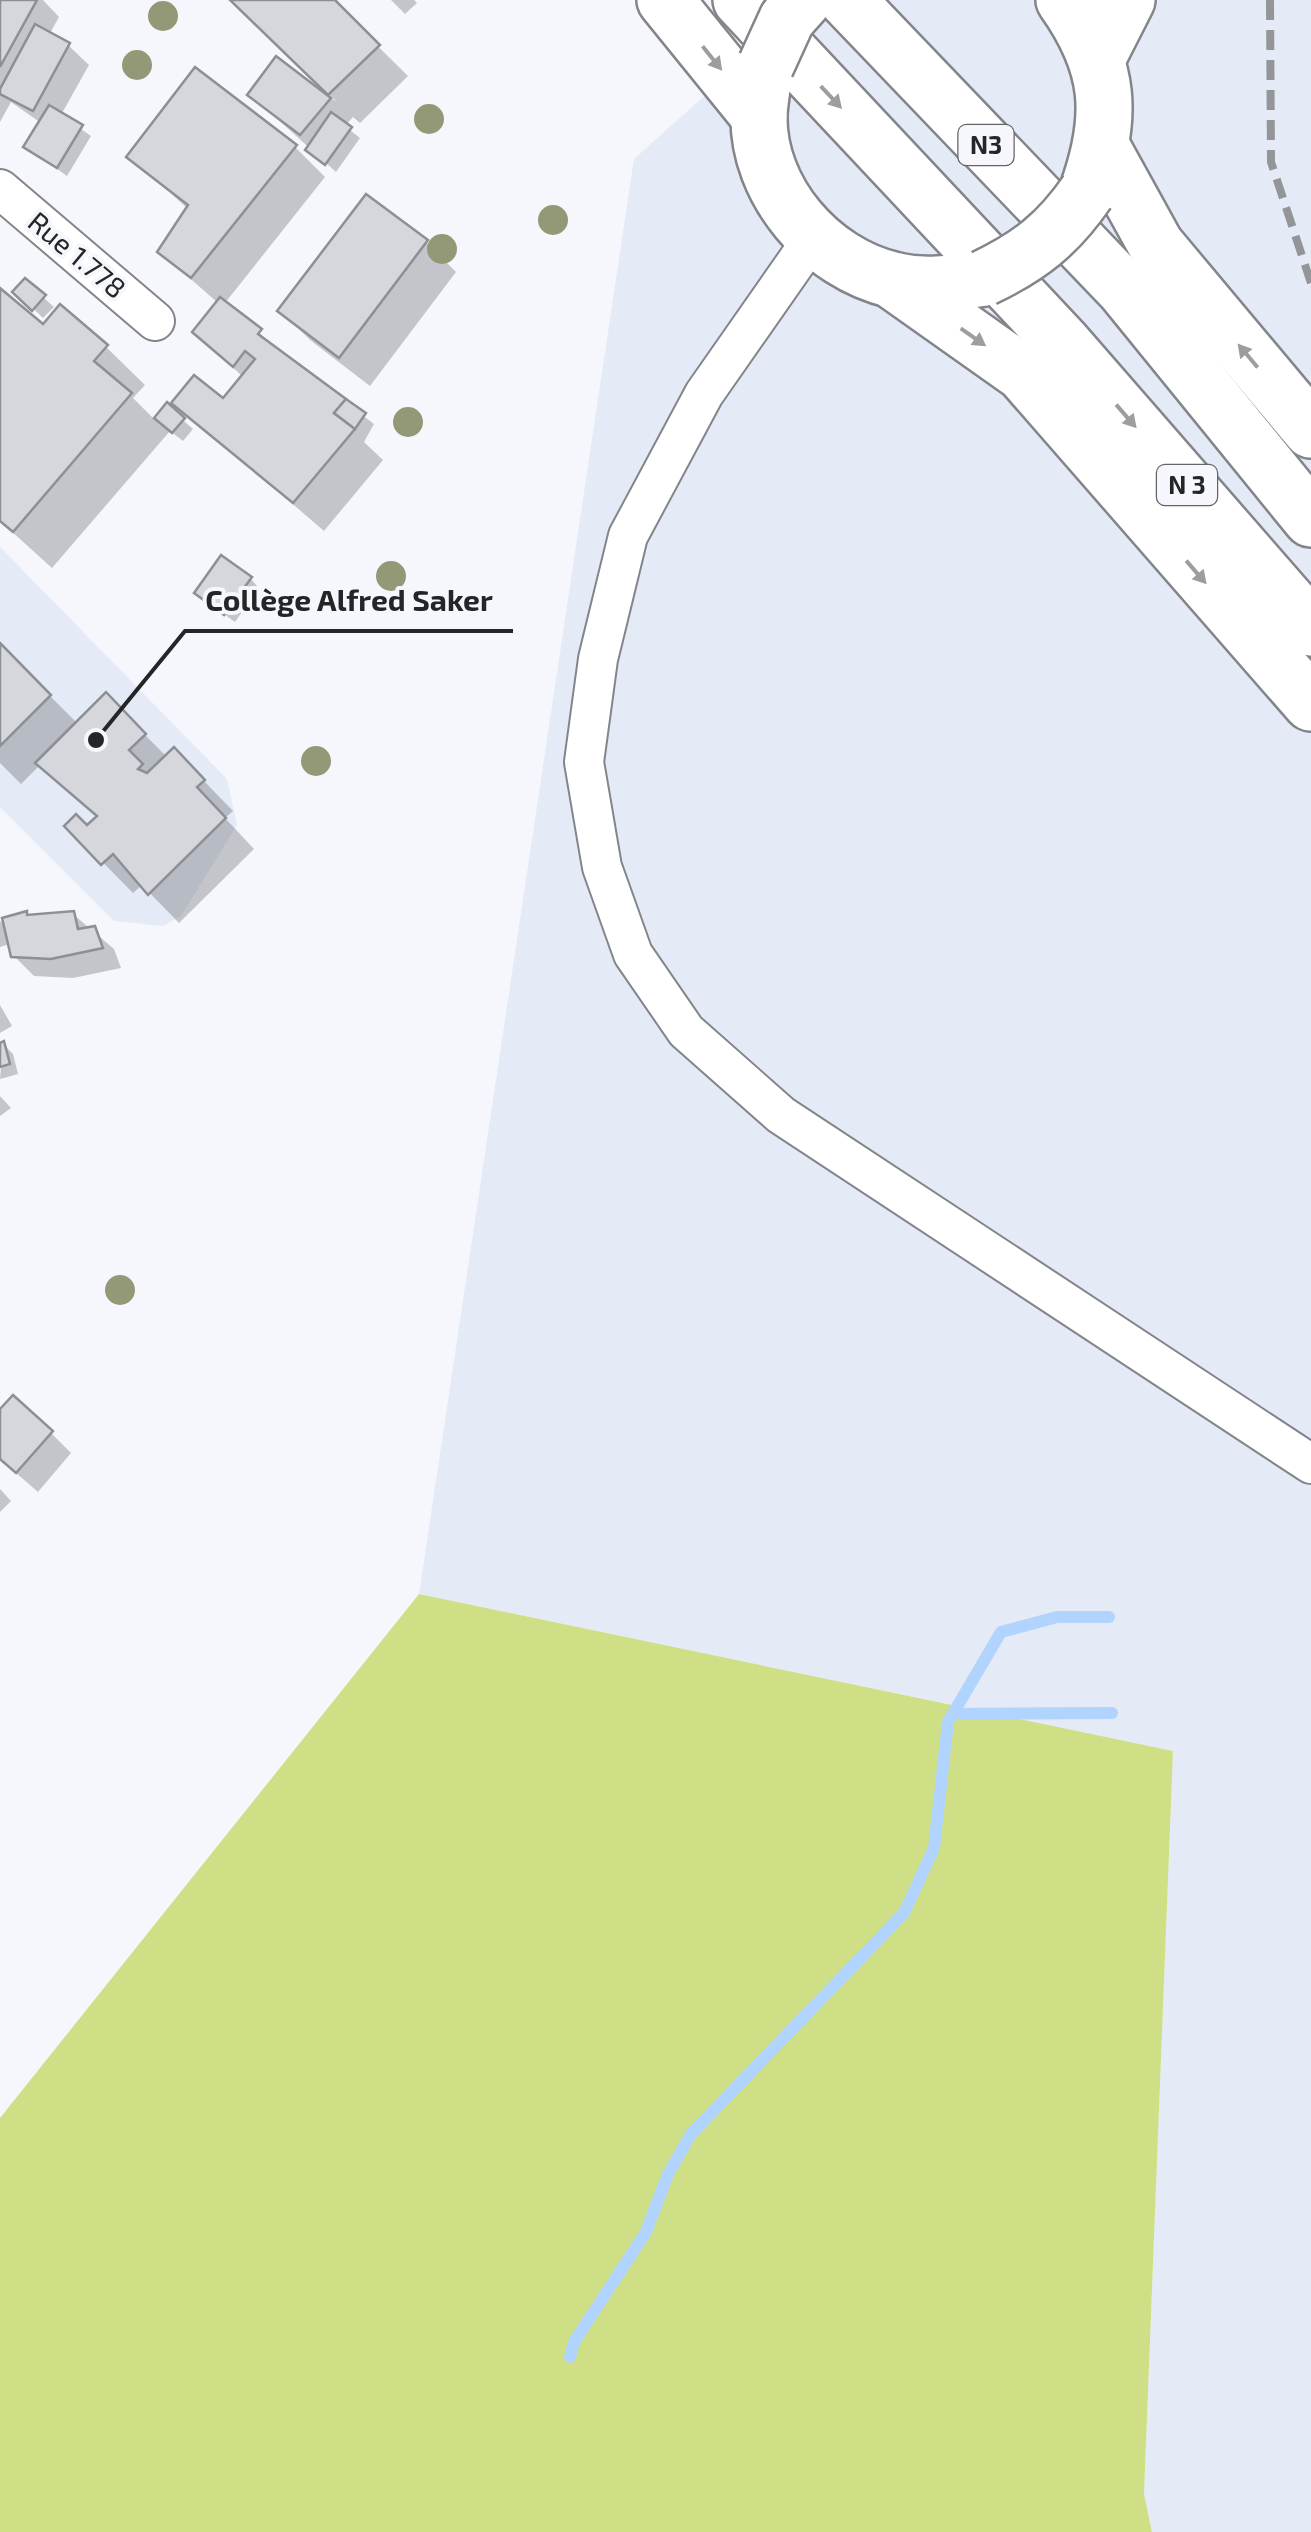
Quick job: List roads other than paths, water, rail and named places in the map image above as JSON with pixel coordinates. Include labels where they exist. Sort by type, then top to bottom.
[{"type":"main road","points":[[665,0],[762,90]]},
{"type":"main road","name":"N 3","points":[[741,0],[1062,342],[1311,628]]},
{"type":"main road","points":[[804,0],[787,19],[762,90],[766,161],[785,203],[813,238],[850,265],[893,280],[939,286],[984,278],[1026,258],[1061,229],[1095,170],[1106,104],[1098,58],[1064,0]]},
{"type":"main road","name":"N3","points":[[847,0],[1124,290],[1311,519]]},
{"type":"main road","points":[[1098,58],[1127,0]]},
{"type":"main road","points":[[1095,170],[1311,430]]},
{"type":"main road","points":[[893,280],[1023,373],[1311,704]]},
{"type":"street","name":"Rue 1.778","points":[[0,189],[155,321]]},
{"type":"street","points":[[813,238],[704,394],[628,536],[598,660],[584,762],[602,867],[634,954],[686,1031],[780,1115],[1311,1464]]},
{"type":"waterway","points":[[570,2357],[574,2342],[646,2232],[668,2174],[691,2134],[904,1913],[934,1848],[948,1722],[1001,1632],[1057,1617],[1109,1617]]},
{"type":"waterway","points":[[954,1714],[1112,1713]]},
{"type":"railway","points":[[1270,0],[1271,162],[1311,283]]},
{"type":"place","name":"Collège Alfred Saker","points":[[96,740]]}]
